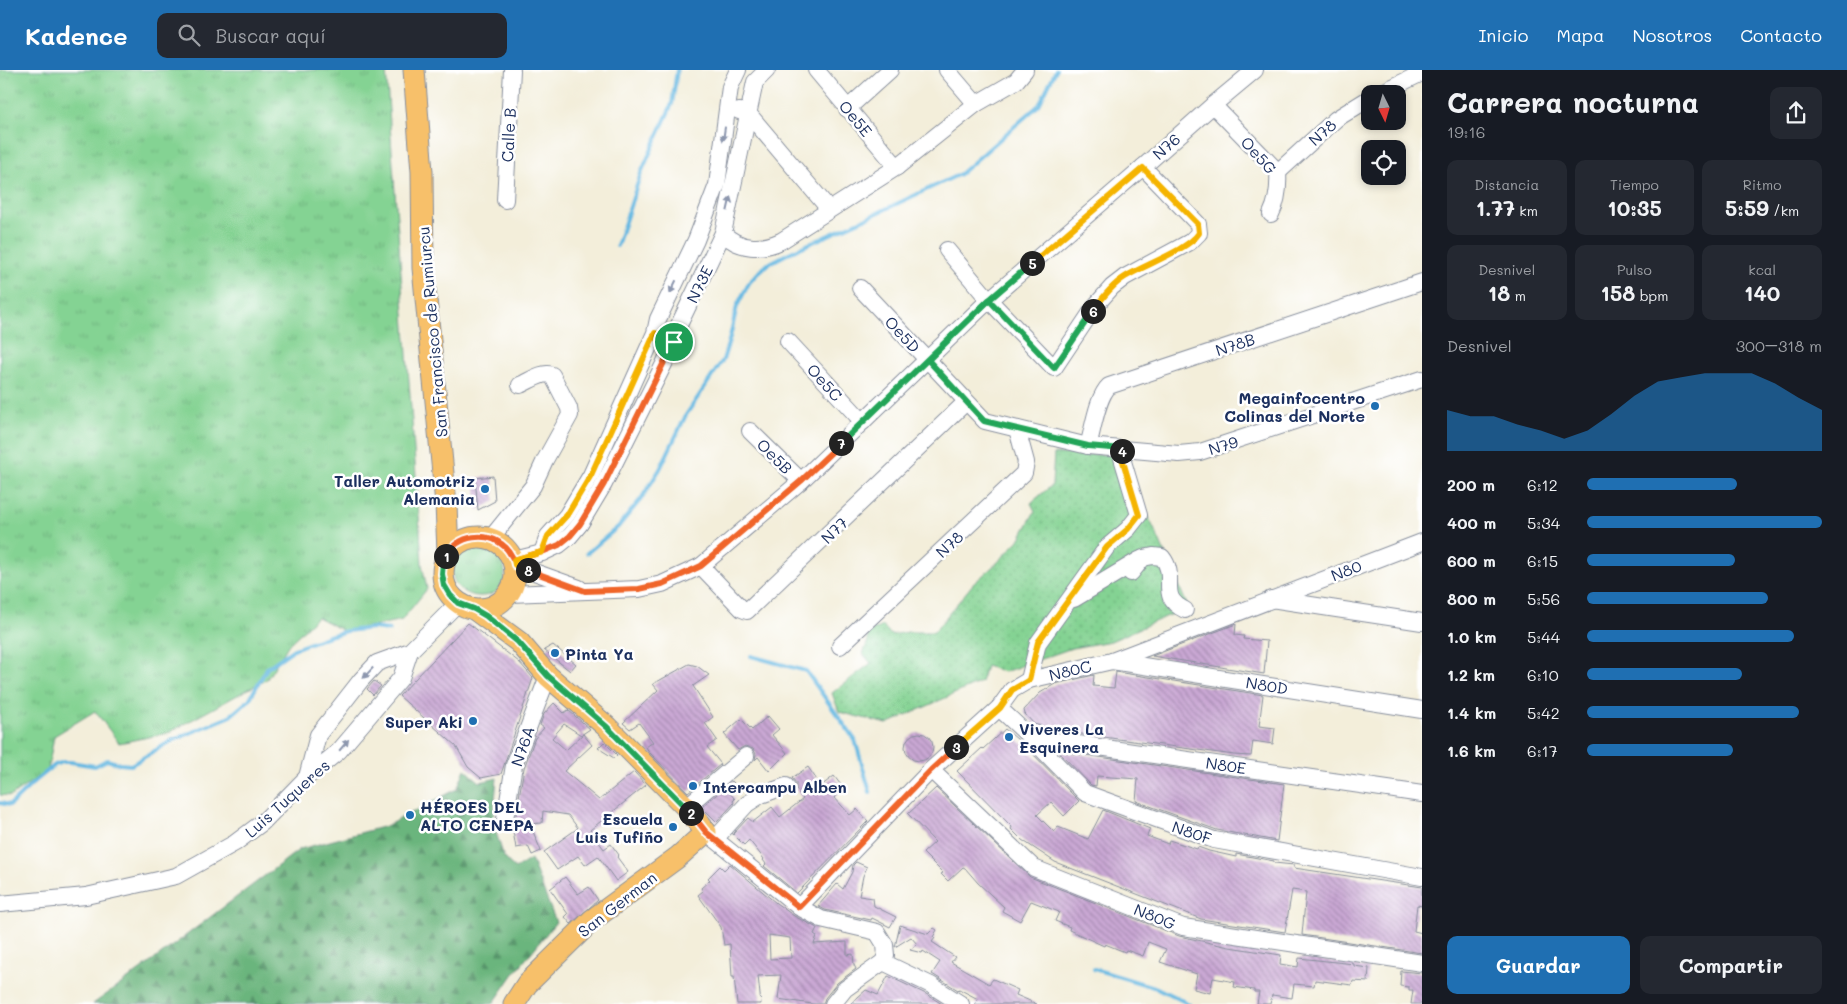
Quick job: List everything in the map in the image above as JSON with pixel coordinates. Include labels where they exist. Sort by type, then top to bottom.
[{"type":"main road","name":"San Francisco de Rumiurcu","points":[[414,70],[422,172],[423,268],[446,504],[448,553]]},
{"type":"main road","points":[[446,504],[483,537],[505,547],[514,563],[515,580],[508,595],[492,606],[466,606]]},
{"type":"main road","points":[[483,537],[460,541],[448,553],[443,563],[442,574],[444,585],[450,595],[518,642],[548,676],[607,727],[686,806],[710,836]]},
{"type":"main road","points":[[508,595],[511,622],[518,642]]},
{"type":"main road","name":"San German","points":[[514,1004],[527,984],[592,920],[710,836]]},
{"type":"street","name":"Calle B","points":[[504,200],[512,70]]},
{"type":"street","name":"N73E","points":[[514,563],[559,545],[570,536],[597,479],[644,356],[655,333],[658,320],[696,240],[717,185],[730,87],[738,70]]},
{"type":"street","name":"N73E","points":[[597,479],[664,364],[674,342],[677,329],[717,247],[722,233],[755,82],[767,70]]},
{"type":"street","name":"Oe5E","points":[[816,70],[897,166]]},
{"type":"street","points":[[847,109],[890,70]]},
{"type":"street","points":[[947,70],[976,104]]},
{"type":"street","points":[[722,233],[726,237],[748,247],[764,248],[786,238],[897,166],[976,104],[1007,87],[1025,70]]},
{"type":"street","name":"N76","points":[[508,595],[639,589],[662,584],[701,566],[801,481],[989,300],[1255,70]]},
{"type":"street","points":[[1397,85],[1422,73]]},
{"type":"street","name":"N78","points":[[1278,172],[1336,118],[1361,103]]},
{"type":"street","name":"Oe5G","points":[[1213,105],[1278,172],[1278,194],[1271,214]]},
{"type":"street","points":[[727,109],[747,112],[829,209]]},
{"type":"street","points":[[947,250],[989,300],[1054,368],[1096,305],[1112,287],[1125,277],[1190,242],[1199,233],[1198,224],[1143,168]]},
{"type":"street","name":"N78B","points":[[1088,446],[1102,398],[1109,386],[1422,282]]},
{"type":"street","name":"Oe5D","points":[[860,288],[984,421],[1017,429]]},
{"type":"street","points":[[655,333],[674,342]]},
{"type":"street","name":"Oe5C","points":[[788,340],[863,422]]},
{"type":"street","points":[[644,356],[664,364]]},
{"type":"street","points":[[483,537],[534,486],[545,460],[570,415],[569,408],[552,375],[548,373],[520,385]]},
{"type":"street","name":"N79","points":[[1017,429],[1088,446],[1179,454],[1200,452],[1422,379]]},
{"type":"street","name":"N77","points":[[701,566],[742,609],[747,611],[966,402]]},
{"type":"street","name":"N78","points":[[840,646],[1024,473],[1026,462],[1017,429]]},
{"type":"street","name":"Oe5B","points":[[750,430],[801,481]]},
{"type":"street","points":[[1029,680],[1038,642],[1107,547],[1128,529],[1139,515],[1122,458],[1122,449]]},
{"type":"street","name":"N80","points":[[1269,599],[1422,542]]},
{"type":"street","points":[[1065,605],[1143,558],[1153,556],[1162,557],[1168,564],[1170,596],[1175,605],[1185,610]]},
{"type":"street","points":[[1131,573],[1143,558]]},
{"type":"street","name":"N76","points":[[514,563],[585,591]]},
{"type":"street","name":"N80C","points":[[799,907],[931,770],[1000,708],[1012,690],[1029,680],[1112,660],[1269,599],[1422,622]]},
{"type":"street","points":[[307,777],[318,735],[361,680],[377,663],[410,651],[466,606]]},
{"type":"street","name":"Luis Tuqueres","points":[[0,904],[86,896],[176,876],[235,843],[263,822],[307,777],[339,752],[401,678],[410,651]]},
{"type":"street","name":"N80D","points":[[1112,660],[1422,710]]},
{"type":"street","name":"N76A","points":[[505,819],[514,765],[548,676]]},
{"type":"street","name":"N80F","points":[[1000,708],[1085,793],[1214,840],[1422,876]]},
{"type":"street","name":"N80E","points":[[1030,737],[1422,794]]},
{"type":"street","points":[[686,806],[746,756]]},
{"type":"street","name":"N80G","points":[[931,770],[1034,868],[1183,927],[1422,963]]},
{"type":"street","points":[[786,786],[761,795],[747,804],[725,826],[710,836],[799,907],[821,919],[877,932],[885,945],[886,955],[883,962],[845,989],[832,1004]]},
{"type":"street","points":[[883,962],[931,985],[961,1004]]},
{"type":"green space","points":[[0,70],[386,70],[422,564],[427,589],[402,620],[346,632],[317,617],[289,644],[267,679],[168,733],[119,743],[95,711],[54,736],[48,770],[11,796],[0,795]]},
{"type":"green space","points":[[1054,454],[1119,455],[1157,535],[1188,607],[1111,641],[1072,648],[1004,672],[986,666],[981,682],[887,724],[839,712],[832,693],[871,663],[863,654],[869,632],[883,626],[891,635],[908,632],[934,632],[973,584],[1019,540],[1035,511],[1031,503],[1052,485]]},
{"type":"green space","points":[[474,542],[482,544],[496,553],[504,567],[503,582],[498,590],[489,595],[469,594],[460,589],[454,581],[452,563],[456,554],[463,547]]},
{"type":"green space","points":[[465,769],[480,782],[497,778],[493,823],[504,857],[515,869],[531,859],[556,922],[513,975],[493,1004],[93,1004],[300,849],[386,826],[457,789]]},
{"type":"building","name":"Taller Automotriz Alemania","points":[[493,476],[495,501],[478,510],[475,478]]},
{"type":"building","name":"Super Aki","points":[[468,623],[519,662],[533,678],[501,774],[481,778],[468,767],[456,746],[399,696]]},
{"type":"building","points":[[1236,624],[1235,635],[1244,636],[1243,639],[1267,641],[1264,674],[1152,656]]},
{"type":"building","points":[[553,645],[576,664],[570,671],[544,650]]},
{"type":"building","points":[[689,664],[697,666],[709,675],[693,686],[713,717],[705,723],[717,740],[707,747],[721,764],[688,792],[649,752],[646,747],[653,742],[639,723],[630,729],[623,723],[658,690],[653,684]]},
{"type":"building","points":[[1116,672],[1263,695],[1259,726],[1275,728],[1273,744],[1253,741],[1251,756],[1234,755],[1060,731],[1034,724],[1025,714],[1024,710],[1040,693],[1055,684],[1094,675],[1093,686],[1114,688]]},
{"type":"building","points":[[374,681],[381,686],[373,695],[367,689]]},
{"type":"building","points":[[554,703],[564,713],[568,710],[590,729],[581,735],[564,724],[552,738],[566,750],[583,734],[592,745],[564,771],[599,800],[634,772],[646,785],[590,830],[604,849],[611,844],[619,855],[617,857],[628,872],[616,881],[598,856],[585,865],[578,856],[557,870],[544,852],[578,828],[568,815],[543,811],[542,823],[530,824],[541,851],[532,855],[528,846],[516,848],[512,826],[515,821],[524,768],[535,738],[544,728],[540,725],[544,714]]},
{"type":"building","points":[[768,716],[779,729],[772,735],[787,753],[769,771],[758,757],[755,760],[756,754],[753,749],[745,746],[738,750],[724,734],[741,719],[752,730]]},
{"type":"building","points":[[1005,729],[1023,744],[1079,801],[1064,816],[1051,802],[1037,815],[1054,832],[1058,827],[1088,839],[1103,810],[1150,829],[1147,836],[1168,844],[1169,840],[1197,849],[1198,847],[1236,857],[1236,854],[1274,861],[1274,863],[1294,865],[1294,868],[1422,887],[1422,906],[1417,905],[1414,931],[1422,933],[1422,953],[1302,935],[1306,892],[1292,890],[1285,932],[1201,919],[1055,862],[1022,840],[1011,829],[1012,827],[957,771]]},
{"type":"building","points":[[919,733],[929,737],[933,747],[929,757],[919,761],[909,757],[905,747],[909,737]]},
{"type":"building","points":[[604,742],[617,755],[614,758],[598,748]]},
{"type":"building","points":[[1058,751],[1284,784],[1277,841],[1217,830],[1136,801],[1138,779],[1097,776],[1096,786],[1091,785]]},
{"type":"building","points":[[808,767],[821,786],[834,776],[844,789],[834,797],[850,815],[857,809],[868,821],[797,893],[764,866],[766,864],[764,859],[749,840],[744,845],[733,834],[748,818],[753,822],[772,807],[780,817],[803,799],[796,789],[796,783],[792,778]]},
{"type":"building","points":[[732,781],[734,783],[728,788],[728,791],[735,799],[734,803],[717,822],[702,807]]},
{"type":"building","points":[[936,788],[1030,877],[1179,936],[1229,947],[1281,955],[1280,964],[1298,967],[1299,958],[1354,964],[1354,966],[1369,968],[1368,982],[1353,981],[1352,985],[1315,980],[1314,986],[1294,984],[1292,998],[1272,995],[1270,1004],[1257,1004],[1259,992],[1234,987],[1235,982],[1213,978],[1210,993],[1194,989],[1197,974],[1160,962],[1166,949],[1148,942],[1143,956],[1126,950],[1125,952],[1105,944],[1104,946],[1069,930],[1070,927],[1055,921],[1059,912],[1031,901],[1020,921],[1002,911],[1004,907],[965,868],[963,867],[948,881],[941,874],[943,873],[923,853],[935,842],[908,814]]},
{"type":"building","points":[[856,862],[867,867],[859,896],[873,898],[874,906],[896,917],[890,927],[872,918],[871,920],[825,910],[818,906],[837,884],[843,889]]},
{"type":"building","points":[[730,864],[776,903],[794,916],[817,928],[814,934],[817,936],[814,944],[847,942],[847,955],[853,954],[856,969],[837,983],[825,998],[823,1004],[778,999],[781,975],[758,976],[761,1004],[737,1004],[734,977],[732,977],[730,944],[724,945],[721,927],[698,895],[703,891],[701,888],[710,880],[708,878],[720,866],[724,870]],"holes":[[[769,935],[790,938],[791,958],[770,959]]]},
{"type":"building","points":[[565,877],[578,894],[589,887],[598,900],[571,924],[565,917],[568,914],[550,889]]},
{"type":"building","points":[[900,925],[928,934],[934,928],[937,930],[932,942],[955,957],[951,962],[989,984],[993,979],[1018,990],[1016,995],[1037,1004],[975,1004],[978,999],[958,990],[932,974],[940,962],[923,951],[922,953],[910,950],[917,944],[911,937],[895,947]]},
{"type":"building","points":[[1401,971],[1422,973],[1422,1004],[1411,1004],[1413,990],[1409,990],[1409,987],[1400,986]]},
{"type":"building","points":[[888,976],[926,994],[942,1004],[850,1004],[866,990],[878,995]]},
{"type":"waterway","points":[[617,246],[641,173],[672,104],[677,70]]},
{"type":"waterway","points":[[587,553],[618,527],[641,499],[660,469],[686,415],[723,360],[737,306],[749,283],[758,273],[768,264],[791,252],[960,174],[1039,105],[1056,70]]},
{"type":"waterway","points":[[0,803],[10,805],[55,765],[71,762],[95,766],[107,760],[131,765],[173,740],[229,717],[249,700],[267,668],[294,649],[347,631],[373,628],[389,630]]},
{"type":"waterway","points":[[751,656],[806,671],[855,740],[870,792]]},
{"type":"waterway","points":[[1094,969],[1157,988],[1189,1004]]},
{"type":"place","name":"Megainfocentro Colinas del Norte","points":[[1375,406]]},
{"type":"place","name":"Taller Automotriz Alemania","points":[[485,489]]},
{"type":"place","name":"Pinta Ya","points":[[555,653]]},
{"type":"place","name":"Super Aki","points":[[473,721]]},
{"type":"place","name":"Viveres La Esquinera","points":[[1009,737]]},
{"type":"place","name":"Intercampu Alben","points":[[693,786]]},
{"type":"place","name":"HÉROES DEL ALTO CENEPA","points":[[410,815]]},
{"type":"place","name":"Escuela Luis Tufiño","points":[[673,827]]},
{"type":"route","points":[[674,342],[604,484],[580,524],[570,536],[559,545],[542,552],[514,560],[505,547],[492,538],[475,536],[460,541],[448,553],[443,563],[444,585],[458,603],[486,616],[518,642],[548,676],[607,727],[686,806],[706,832],[799,907],[931,770],[1000,708],[1012,690],[1029,680],[1038,642],[1107,547],[1128,529],[1139,515],[1122,458],[1122,449],[1088,446],[984,421],[928,360],[989,300],[1143,168],[1198,224],[1199,228],[1199,233],[1190,242],[1125,277],[1112,287],[1096,305],[1054,368],[989,300],[801,481],[701,566],[662,584],[639,589],[585,591],[515,565],[514,560],[542,552],[548,536],[567,515],[591,475],[655,333],[674,342]]}]
